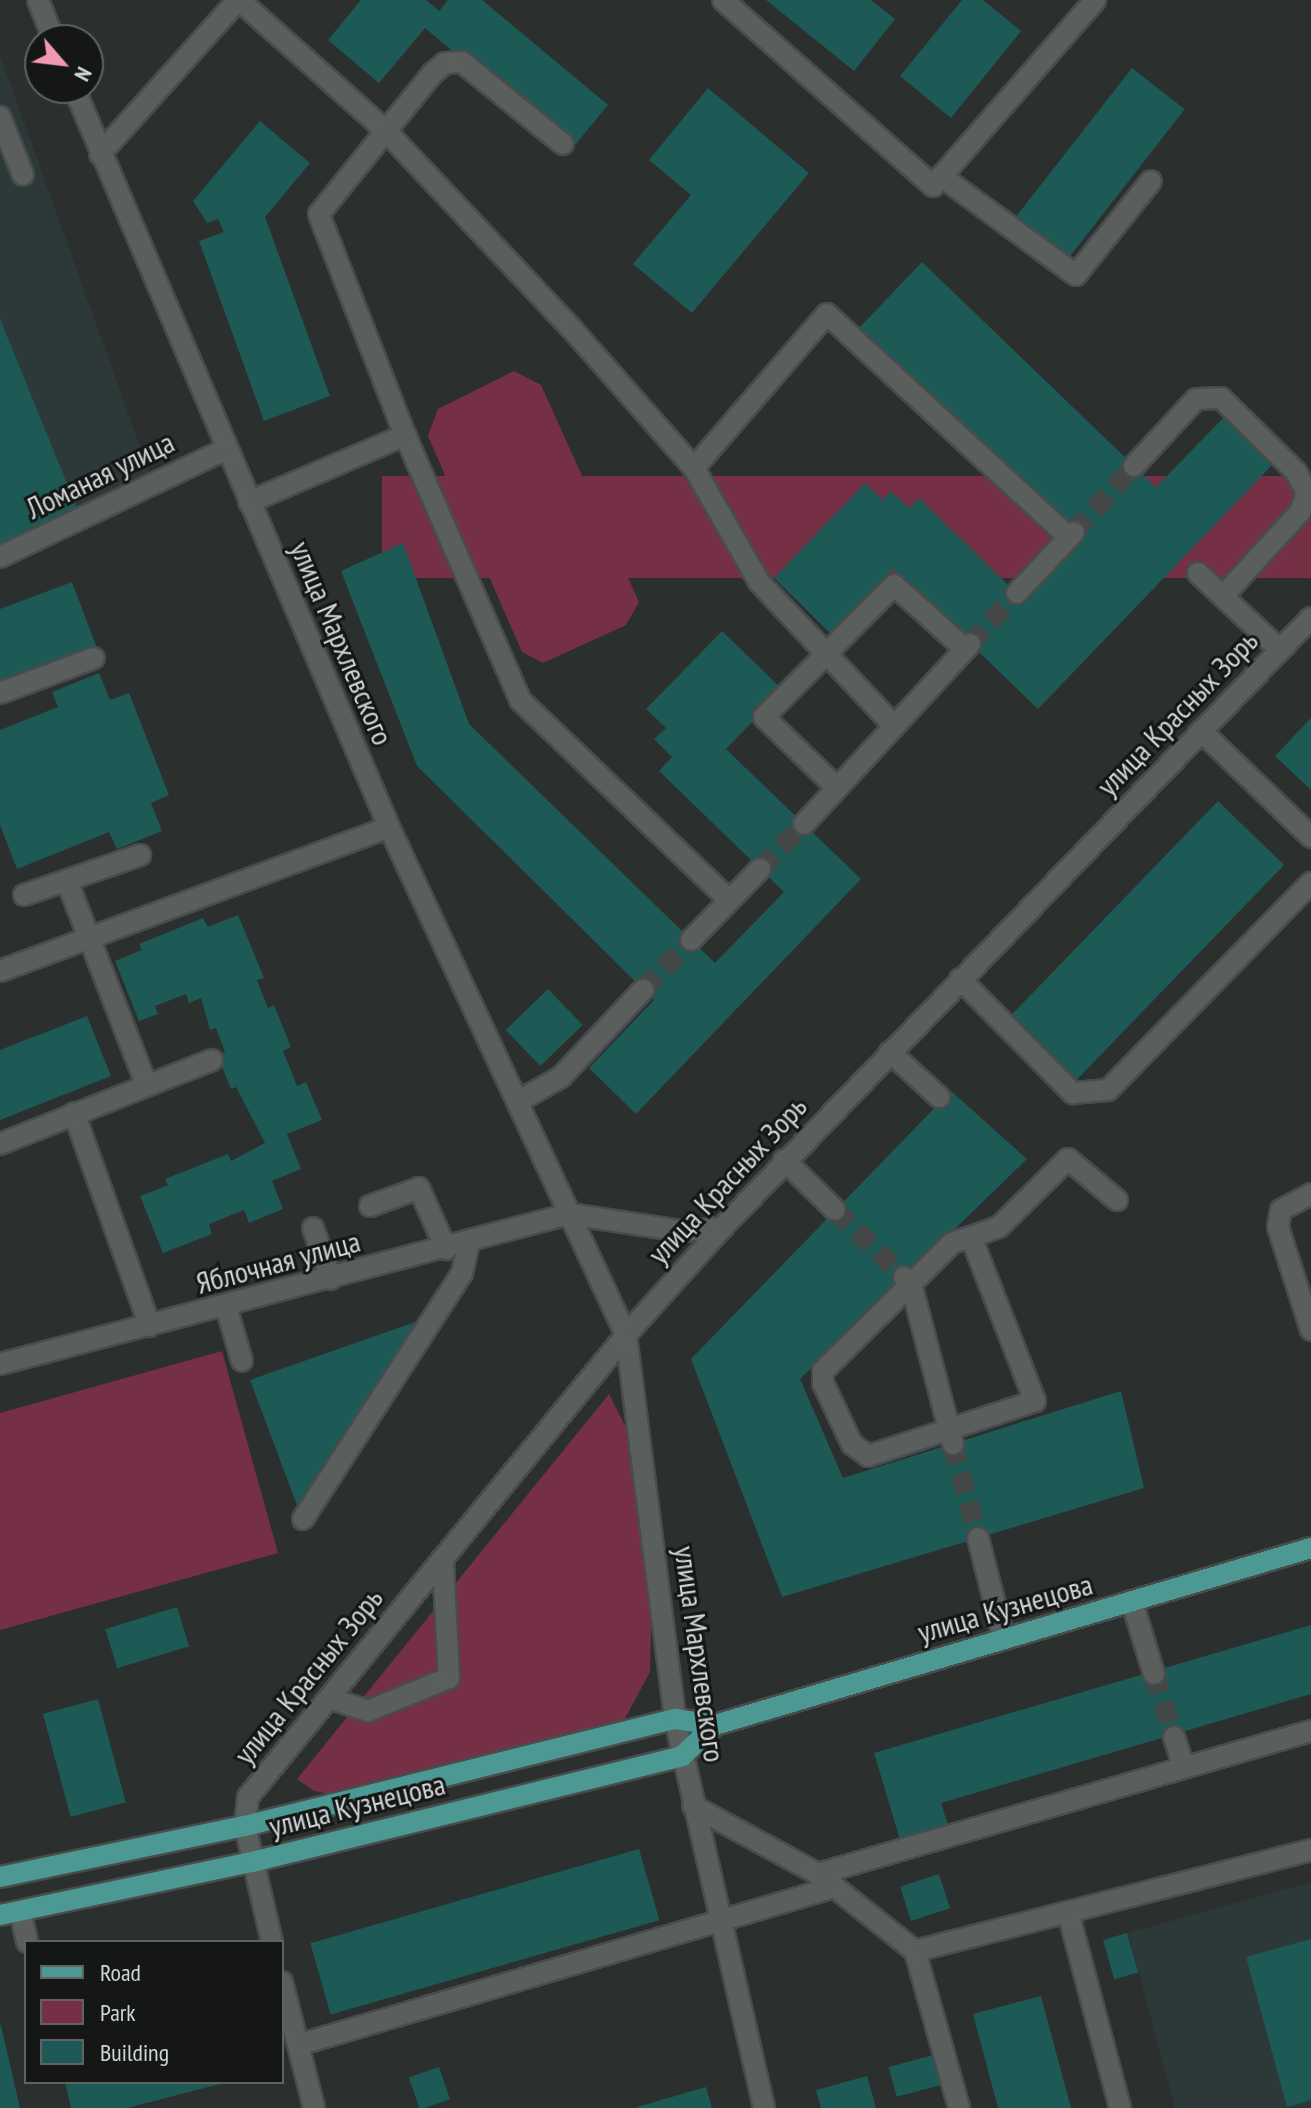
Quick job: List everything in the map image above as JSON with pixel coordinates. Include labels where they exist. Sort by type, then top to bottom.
[{"type":"main road","name":"улица Кузнецова","points":[[0,1877],[245,1826],[675,1719],[715,1725],[1311,1548]]},
{"type":"main road","name":"улица Кузнецова","points":[[10,1913],[252,1862],[682,1756],[715,1725]]},
{"type":"street","points":[[38,0],[48,24]]},
{"type":"street","points":[[100,154],[239,0],[385,130],[694,468],[759,582],[894,726]]},
{"type":"street","points":[[723,0],[937,181],[1076,275],[1151,181]]},
{"type":"street","points":[[937,181],[1086,3]]},
{"type":"street","points":[[563,144],[462,62],[445,63],[385,130],[319,214],[405,435],[520,700],[729,900]]},
{"type":"street","name":"улица Мархлевского","points":[[80,104],[389,827],[626,1335],[675,1719],[764,2108]]},
{"type":"street","points":[[0,117],[23,175]]},
{"type":"street","points":[[694,468],[827,314],[1071,534],[1017,593]]},
{"type":"street","points":[[1134,466],[1196,399],[1221,398],[1296,472],[1307,493],[1300,512],[1223,596]]},
{"type":"street","points":[[249,502],[405,435]]},
{"type":"street","name":"Ломаная улица","points":[[0,557],[226,449]]},
{"type":"street","points":[[1198,573],[1280,650]]},
{"type":"street","points":[[804,824],[968,646],[894,585],[764,717],[837,788]]},
{"type":"street","name":"улица Красных Зорь","points":[[245,1826],[248,1797],[626,1335],[784,1160],[1311,618]]},
{"type":"street","points":[[0,693],[94,658]]},
{"type":"street","points":[[1201,731],[1311,837]]},
{"type":"street","points":[[0,971],[389,827]]},
{"type":"street","points":[[24,895],[140,855]]},
{"type":"street","points":[[691,940],[760,869]]},
{"type":"street","points":[[67,881],[146,1084]]},
{"type":"street","points":[[960,979],[1073,1093],[1108,1090],[1311,883]]},
{"type":"street","points":[[517,1102],[561,1077],[643,990]]},
{"type":"street","points":[[890,1052],[939,1097]]},
{"type":"street","points":[[0,1144],[212,1060]]},
{"type":"street","points":[[74,1113],[150,1326]]},
{"type":"street","points":[[971,1237],[1035,1401],[951,1439],[868,1456],[852,1444],[823,1383],[823,1371],[907,1280],[952,1243],[999,1227],[1068,1159],[1117,1200]]},
{"type":"street","points":[[784,1160],[835,1210]]},
{"type":"street","points":[[370,1206],[419,1188],[446,1249]]},
{"type":"street","points":[[1311,1194],[1281,1210],[1278,1227],[1311,1330]]},
{"type":"street","points":[[569,1214],[681,1231],[722,1228]]},
{"type":"street","name":"Яблочная улица","points":[[0,1364],[469,1243],[569,1214]]},
{"type":"street","points":[[313,1228],[331,1279]]},
{"type":"street","points":[[303,1519],[462,1273],[469,1243]]},
{"type":"street","points":[[907,1280],[951,1439]]},
{"type":"street","points":[[226,1306],[242,1361]]},
{"type":"street","points":[[978,1538],[1004,1639]]},
{"type":"street","points":[[329,1698],[368,1711],[449,1678],[443,1559]]},
{"type":"street","points":[[1132,1602],[1154,1674]]},
{"type":"street","points":[[818,1874],[1311,1731]]},
{"type":"street","points":[[1174,1737],[1184,1767]]},
{"type":"street","points":[[693,1806],[818,1874],[915,1951],[959,2108]]},
{"type":"street","points":[[245,1826],[266,1940]]},
{"type":"street","points":[[915,1951],[1311,1850]]},
{"type":"street","points":[[298,2045],[835,1887]]},
{"type":"street","points":[[1068,1912],[1120,2108]]},
{"type":"street","points":[[10,1913],[26,1940]]},
{"type":"street","points":[[284,1990],[314,2108]]},
{"type":"shaded area","points":[[0,55],[154,486],[0,562]]},
{"type":"shaded area","points":[[1311,1882],[1311,2108],[1175,2108],[1128,1933]]},
{"type":"green space","points":[[514,371],[541,385],[639,602],[626,625],[543,663],[522,652],[428,436],[438,409]]},
{"type":"green space","points":[[382,476],[1311,476],[1311,578],[382,578]]},
{"type":"green space","points":[[222,1351],[278,1553],[0,1630],[0,1413]]},
{"type":"green space","points":[[609,1394],[644,1463],[652,1596],[650,1672],[622,1724],[335,1795],[314,1791],[297,1779]]},
{"type":"building","points":[[361,0],[426,0],[439,11],[448,0],[482,0],[608,105],[571,150],[425,28],[379,83],[328,40]]},
{"type":"building","points":[[766,0],[871,0],[895,19],[854,71]]},
{"type":"building","points":[[962,0],[983,0],[1021,31],[951,118],[900,76]]},
{"type":"building","points":[[1132,68],[1185,109],[1062,267],[1009,226]]},
{"type":"building","points":[[708,88],[809,173],[692,313],[633,264],[691,195],[649,160]]},
{"type":"building","points":[[260,121],[310,163],[265,217],[330,396],[264,421],[199,241],[224,232],[218,219],[207,223],[193,201]]},
{"type":"building","points":[[922,262],[1156,487],[1229,412],[1278,459],[1038,709],[893,569],[831,634],[774,578],[865,483],[883,500],[891,491],[909,508],[919,498],[1023,599],[1080,539],[860,327]]},
{"type":"building","points":[[0,319],[80,515],[0,548]]},
{"type":"building","points":[[403,543],[469,724],[715,963],[784,892],[659,771],[672,757],[654,739],[666,728],[646,709],[722,631],[783,690],[726,749],[861,879],[636,1114],[589,1068],[654,1000],[417,766],[341,571]]},
{"type":"building","points":[[72,582],[97,648],[0,685],[0,609]]},
{"type":"building","points":[[99,673],[110,700],[129,693],[169,795],[151,803],[162,831],[117,849],[109,832],[17,869],[0,825],[0,730],[58,707],[52,692]]},
{"type":"building","points":[[1311,718],[1311,790],[1275,756]]},
{"type":"building","points":[[1218,801],[1284,865],[1075,1081],[1009,1018]]},
{"type":"building","points":[[238,915],[264,978],[257,980],[268,1008],[274,1005],[291,1047],[283,1051],[297,1086],[306,1082],[322,1120],[287,1134],[301,1169],[272,1181],[283,1209],[249,1223],[244,1210],[209,1224],[212,1234],[163,1253],[140,1196],[168,1185],[165,1179],[228,1154],[231,1161],[265,1143],[236,1087],[231,1089],[217,1055],[225,1052],[216,1028],[210,1030],[201,998],[189,1003],[186,994],[155,1006],[158,1014],[139,1021],[115,961],[142,950],[139,944],[203,918],[208,927]]},
{"type":"building","points":[[548,989],[583,1025],[540,1066],[506,1030]]},
{"type":"building","points":[[87,1016],[111,1076],[0,1120],[0,1050]]},
{"type":"building","points":[[951,1091],[1027,1159],[800,1379],[843,1478],[1121,1391],[1144,1488],[782,1597],[691,1359]]},
{"type":"building","points":[[418,1321],[297,1505],[250,1380]]},
{"type":"building","points":[[177,1607],[189,1646],[117,1668],[105,1629]]},
{"type":"building","points":[[1311,1625],[1311,1694],[941,1803],[949,1828],[901,1843],[874,1753]]},
{"type":"building","points":[[98,1699],[126,1802],[71,1817],[43,1714]]},
{"type":"building","points":[[639,1849],[659,1920],[331,2014],[310,1943]]},
{"type":"building","points":[[939,1874],[950,1908],[911,1921],[900,1887]]},
{"type":"building","points":[[1127,1933],[1138,1972],[1114,1979],[1103,1940]]},
{"type":"building","points":[[1311,1939],[1311,2100],[1287,2107],[1246,1957]]},
{"type":"building","points":[[1041,1996],[1071,2108],[998,2108],[973,2014]]},
{"type":"building","points":[[1,2025],[20,2108],[0,2108]]},
{"type":"building","points":[[933,2055],[941,2085],[897,2097],[889,2067]]},
{"type":"building","points":[[439,2067],[450,2099],[419,2108],[409,2077]]},
{"type":"building","points":[[867,2076],[876,2108],[821,2108],[816,2090]]},
{"type":"building","points":[[65,2084],[220,2084],[127,2108],[71,2108]]},
{"type":"building","points":[[706,2087],[712,2108],[637,2108],[637,2107]]},
{"type":"tunnel","points":[[1074,532],[1134,466]]},
{"type":"tunnel","points":[[970,644],[1017,593]]},
{"type":"tunnel","points":[[760,869],[804,824]]},
{"type":"tunnel","points":[[643,990],[691,940]]},
{"type":"tunnel","points":[[835,1210],[904,1277]]},
{"type":"tunnel","points":[[953,1444],[978,1538]]},
{"type":"tunnel","points":[[1154,1674],[1174,1737]]}]
